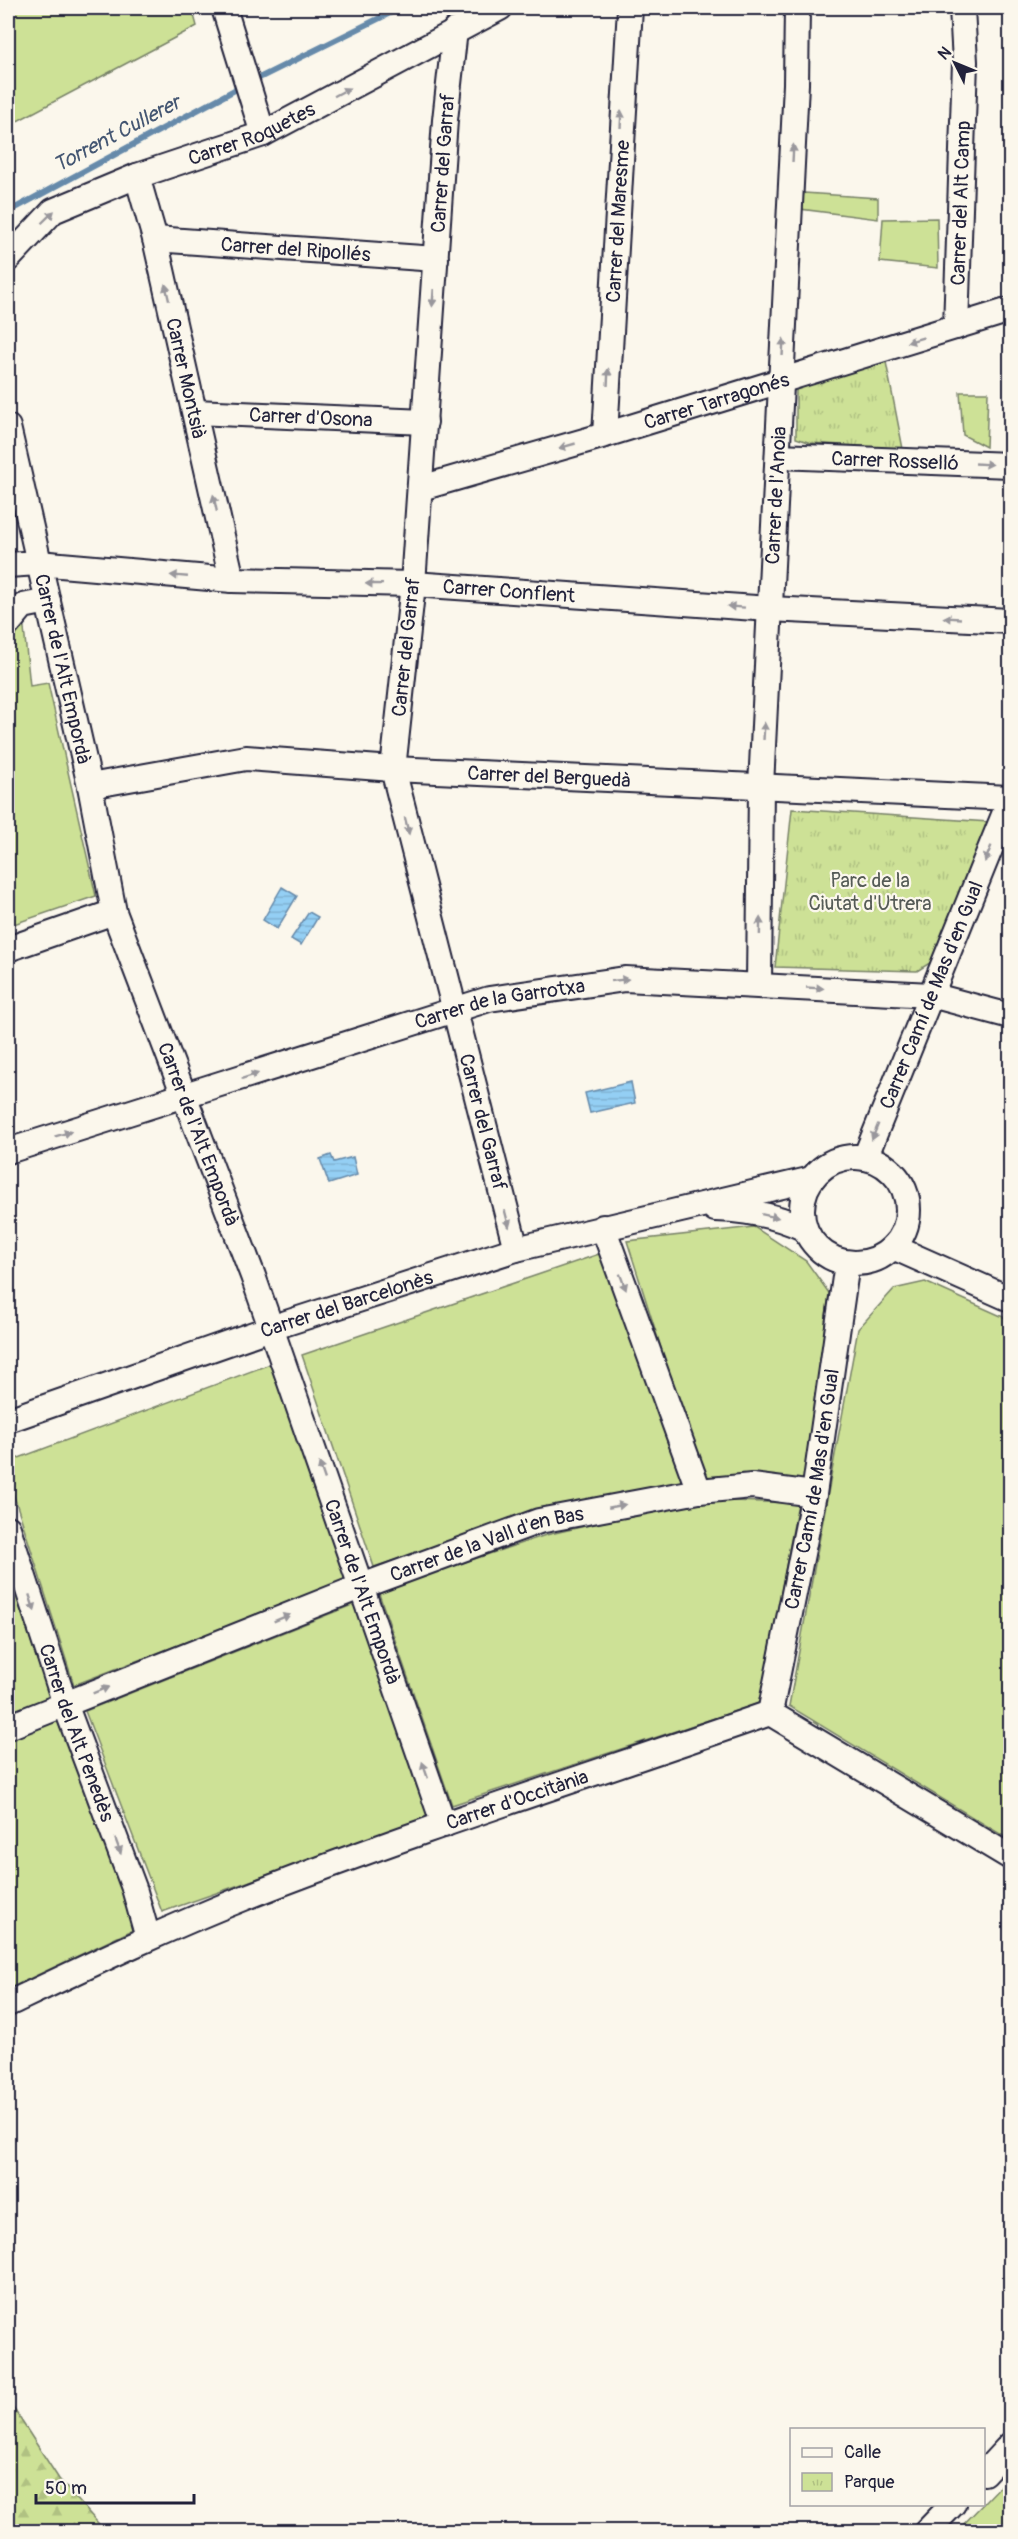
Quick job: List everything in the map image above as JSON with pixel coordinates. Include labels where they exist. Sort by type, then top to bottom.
[{"type":"street","points":[[224,8],[263,134]]},
{"type":"street","name":"Carrer Roquetes","points":[[8,259],[53,211],[137,176],[263,134],[500,8]]},
{"type":"street","name":"Carrer del Maresme","points":[[605,435],[630,8]]},
{"type":"street","name":"Carrer de l'Anoia","points":[[759,984],[761,786],[796,84],[797,8]]},
{"type":"street","name":"Carrer del Alt Camp","points":[[956,327],[964,62],[962,8]]},
{"type":"street","name":"Carrer del Garraf","points":[[455,30],[445,120],[413,585],[393,769],[452,1009],[516,1250]]},
{"type":"street","name":"Carrer Montsià","points":[[137,176],[155,239],[232,580]]},
{"type":"street","name":"Carrer del Ripollés","points":[[155,239],[436,259]]},
{"type":"street","name":"Carrer Tarragonés","points":[[421,488],[605,435],[1011,310]]},
{"type":"street","name":"Carrer d'Osona","points":[[195,412],[425,422]]},
{"type":"street","name":"Carrer de l'Alt Empordà","points":[[8,427],[90,786],[114,912],[271,1328],[444,1825]]},
{"type":"street","name":"Carrer Rosselló","points":[[778,456],[1011,465]]},
{"type":"street","name":"Carrer Conflent","points":[[8,565],[38,563],[232,580],[413,585],[770,609],[1011,621]]},
{"type":"street","points":[[8,624],[23,606],[48,601]]},
{"type":"street","name":"Carrer del Berguedà","points":[[90,786],[246,758],[393,769],[1011,799]]},
{"type":"street","name":"Carrer Camí de Mas d'en Gual","points":[[865,1158],[1011,799]]},
{"type":"street","points":[[8,949],[114,912]]},
{"type":"street","name":"Carrer de la Garrotxa","points":[[8,1151],[183,1097],[452,1009],[489,999],[625,979],[759,984],[931,995],[1011,1016]]},
{"type":"street","points":[[850,1157],[865,1158],[883,1165],[897,1177],[906,1194],[908,1213],[904,1232],[893,1247],[872,1261],[847,1263],[821,1252],[805,1229],[802,1203],[812,1179],[822,1168],[850,1157]]},
{"type":"street","name":"Carrer del Barcelonès","points":[[8,1419],[271,1328],[516,1250],[603,1227],[812,1179]]},
{"type":"street","name":"Carrer del Barcelonès","points":[[692,1207],[744,1210],[782,1218],[805,1229]]},
{"type":"street","points":[[603,1227],[699,1491]]},
{"type":"street","points":[[893,1247],[1011,1299]]},
{"type":"street","name":"Carrer Camí de Mas d'en Gual","points":[[770,1713],[814,1494],[847,1263]]},
{"type":"street","name":"Carrer de la Vall d'en Bas","points":[[8,1727],[362,1586],[539,1521],[699,1491],[752,1486],[814,1494]]},
{"type":"street","name":"Carrer del Alt Penedès","points":[[8,1528],[65,1704],[134,1888],[148,1938]]},
{"type":"street","points":[[770,1713],[1011,1857]]},
{"type":"street","name":"Carrer d'Occitània","points":[[8,2004],[148,1938],[244,1898],[444,1825],[770,1713]]},
{"type":"street","points":[[985,2472],[1011,2445]]},
{"type":"street","points":[[926,2532],[951,2506]]},
{"type":"green space","points":[[8,8],[192,8],[197,26],[8,126]]},
{"type":"green space","points":[[804,193],[878,198],[878,219],[800,209]]},
{"type":"green space","points":[[937,218],[938,268],[880,262],[883,219]]},
{"type":"green space","points":[[886,362],[903,449],[811,443],[796,438],[796,389],[813,377]]},
{"type":"green space","points":[[960,392],[988,392],[986,447],[963,435]]},
{"type":"green space","points":[[23,619],[30,686],[48,683],[96,896],[8,926],[8,636]]},
{"type":"green space","name":"Parc de la Ciutat d'Utrera","points":[[792,809],[989,822],[933,961],[917,971],[775,967]]},
{"type":"green space","points":[[754,1227],[806,1261],[829,1293],[805,1482],[704,1483],[627,1241]]},
{"type":"green space","points":[[602,1253],[687,1483],[529,1516],[374,1567],[302,1355]]},
{"type":"green space","points":[[925,1282],[1010,1320],[1010,1840],[789,1706],[858,1329],[894,1289]]},
{"type":"green space","points":[[273,1363],[350,1579],[74,1685],[8,1477],[8,1462]]},
{"type":"green space","points":[[699,1500],[798,1503],[760,1703],[452,1805],[378,1591],[546,1535]]},
{"type":"green space","points":[[8,1572],[59,1725],[139,1927],[8,1989]]},
{"type":"green space","points":[[357,1603],[429,1818],[162,1912],[85,1711]]},
{"type":"green space","points":[[8,2400],[59,2479],[105,2531],[8,2531]]},
{"type":"green space","points":[[1010,2476],[1010,2531],[957,2531],[981,2506],[985,2506],[985,2502]]},
{"type":"water","points":[[282,887],[297,896],[277,929],[263,920]]},
{"type":"water","points":[[309,912],[318,917],[301,945],[291,939]]},
{"type":"water","points":[[631,1082],[635,1103],[590,1113],[585,1093]]},
{"type":"water","points":[[331,1155],[334,1162],[353,1157],[357,1175],[329,1184],[320,1159]]},
{"type":"waterway","name":"Torrent Cullerer","points":[[251,82],[400,8]]},
{"type":"waterway","name":"Torrent Cullerer","points":[[8,212],[242,86]]}]
